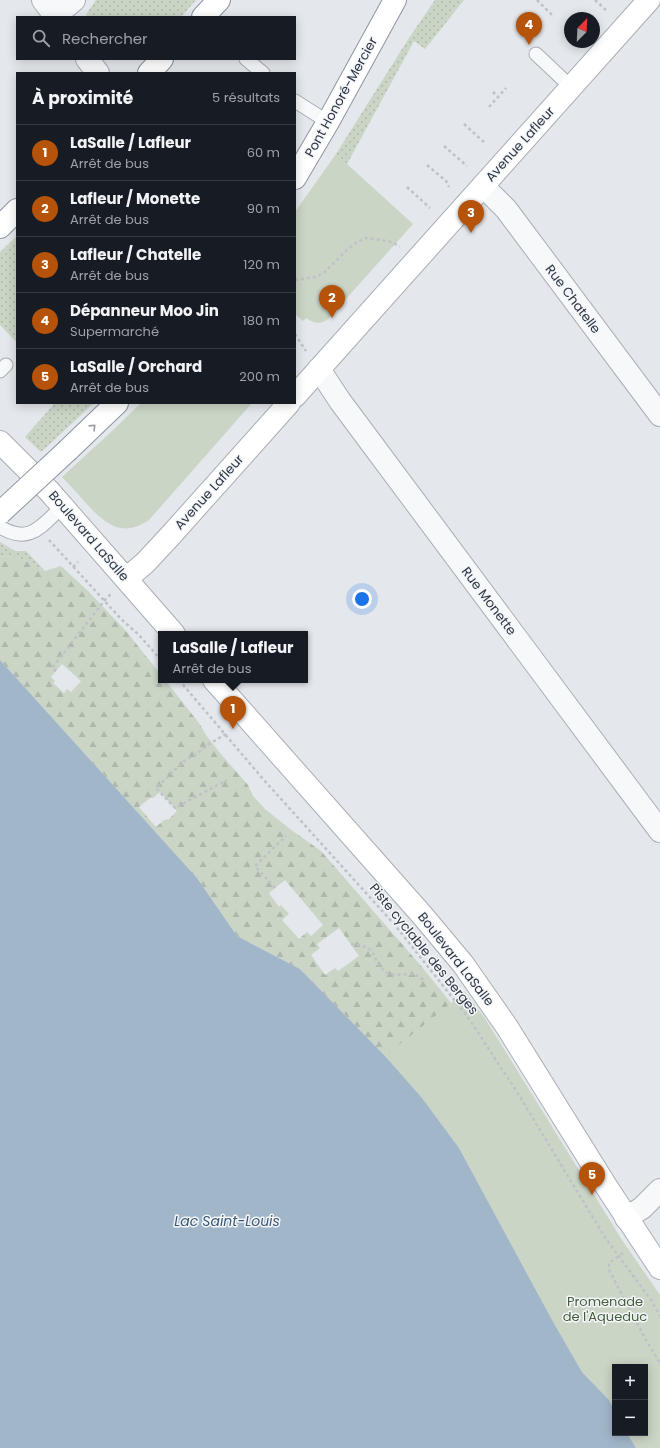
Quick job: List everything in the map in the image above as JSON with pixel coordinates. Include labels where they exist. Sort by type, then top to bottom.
[{"type":"main road","points":[[204,16],[219,0]]},
{"type":"main road","name":"Avenue Lafleur","points":[[296,395],[649,0]]},
{"type":"main road","name":"Pont Honoré-Mercier","points":[[296,176],[394,5]]},
{"type":"main road","points":[[150,72],[161,60]]},
{"type":"main road","points":[[0,227],[16,211]]},
{"type":"main road","points":[[0,513],[116,404]]},
{"type":"main road","name":"Avenue Lafleur","points":[[126,579],[145,563],[288,404]]},
{"type":"main road","name":"Boulevard LaSalle","points":[[0,442],[49,491],[171,631]]},
{"type":"main road","name":"Boulevard LaSalle","points":[[217,683],[422,915],[463,964],[507,1027],[626,1218],[660,1268]]},
{"type":"street","points":[[51,11],[74,0]]},
{"type":"street","points":[[89,60],[97,72]]},
{"type":"street","name":"Rue Chatelle","points":[[483,186],[506,209],[660,415]]},
{"type":"street","name":"Rue Monette","points":[[319,369],[340,401],[660,831]]},
{"type":"street","points":[[626,1218],[642,1208],[660,1190]]},
{"type":"lane","points":[[536,54],[571,86]]},
{"type":"lane","points":[[247,60],[261,72]]},
{"type":"lane","points":[[296,102],[328,122]]},
{"type":"lane","points":[[0,526],[14,534],[30,533],[62,507]]},
{"type":"path","points":[[537,0],[553,16]]},
{"type":"path","points":[[594,0],[606,10]]},
{"type":"path","points":[[490,107],[506,88]]},
{"type":"path","points":[[493,92],[498,97]]},
{"type":"path","points":[[464,124],[486,144]]},
{"type":"path","points":[[444,146],[467,166]]},
{"type":"path","points":[[427,165],[446,182],[449,187]]},
{"type":"path","points":[[407,187],[430,208]]},
{"type":"path","points":[[296,280],[316,278],[325,272],[349,248],[366,238],[398,244]]},
{"type":"path","points":[[296,336],[303,346]]},
{"type":"path","points":[[47,538],[73,567],[139,634],[158,656]]},
{"type":"path","points":[[73,567],[78,562]]},
{"type":"path","points":[[56,671],[52,668],[105,600]]},
{"type":"path","points":[[130,626],[134,621]]},
{"type":"path","name":"Piste cyclable des Berges","points":[[182,683],[268,784],[394,924],[467,1016],[516,1092],[606,1239],[651,1300],[660,1316]]},
{"type":"path","points":[[226,734],[184,761],[156,788],[175,808],[227,780]]},
{"type":"path","points":[[275,888],[255,866],[286,836]]},
{"type":"path","points":[[351,944],[369,948],[380,967],[389,974],[411,974],[424,980]]},
{"type":"path","points":[[619,1256],[609,1263],[609,1270],[646,1340],[660,1363]]},
{"type":"green space","points":[[96,0],[196,0],[182,16],[86,16]]},
{"type":"green space","points":[[435,0],[464,0],[425,49],[414,41],[347,164],[336,154],[409,38]]},
{"type":"green space","points":[[336,154],[413,224],[328,319],[320,323],[306,318],[303,321],[296,315],[296,211]]},
{"type":"green space","points":[[16,237],[16,342],[0,325],[0,252]]},
{"type":"green space","points":[[54,404],[93,404],[41,452],[25,437]]},
{"type":"green space","points":[[140,404],[251,404],[149,520],[139,526],[130,528],[121,528],[106,522],[92,510],[62,477]]},
{"type":"green space","points":[[0,542],[15,551],[26,551],[45,571],[18,557],[0,556]]},
{"type":"green space","points":[[0,556],[18,557],[45,571],[61,566],[88,591],[126,631],[158,671],[158,683],[167,683],[199,723],[220,753],[248,785],[253,796],[265,809],[321,851],[422,967],[451,1003],[479,1045],[422,1098],[385,1056],[300,969],[237,936],[197,878],[0,660]],"holes":[[[62,664],[81,681],[71,692],[67,689],[64,693],[53,683],[55,681],[51,677]],[[160,792],[177,811],[169,819],[164,820],[156,827],[139,807]],[[285,880],[323,925],[311,936],[307,932],[299,939],[282,920],[289,914],[281,905],[279,907],[269,893]],[[339,928],[359,956],[338,971],[335,968],[325,975],[311,955],[320,948],[317,944]]]},
{"type":"green space","name":"Promenade de l'Aqueduc","points":[[465,992],[484,1017],[622,1240],[660,1295],[660,1448],[636,1448],[629,1436],[648,1436],[648,1364],[612,1364],[612,1406],[609,1400],[582,1372],[459,1148],[422,1098],[385,1056]]},
{"type":"water","name":"Lac Saint-Louis","points":[[0,660],[197,878],[237,936],[300,969],[385,1056],[422,1098],[459,1148],[582,1372],[609,1400],[612,1406],[612,1436],[629,1436],[636,1448],[0,1448]]},
{"type":"place","name":"Dépanneur Moo Jin","points":[[529,45]]},
{"type":"place","name":"Lafleur / Chatelle","points":[[471,233]]},
{"type":"place","name":"Lafleur / Monette","points":[[332,318]]},
{"type":"place","name":"LaSalle / Lafleur","points":[[233,729]]},
{"type":"place","name":"LaSalle / Orchard","points":[[592,1195]]}]
